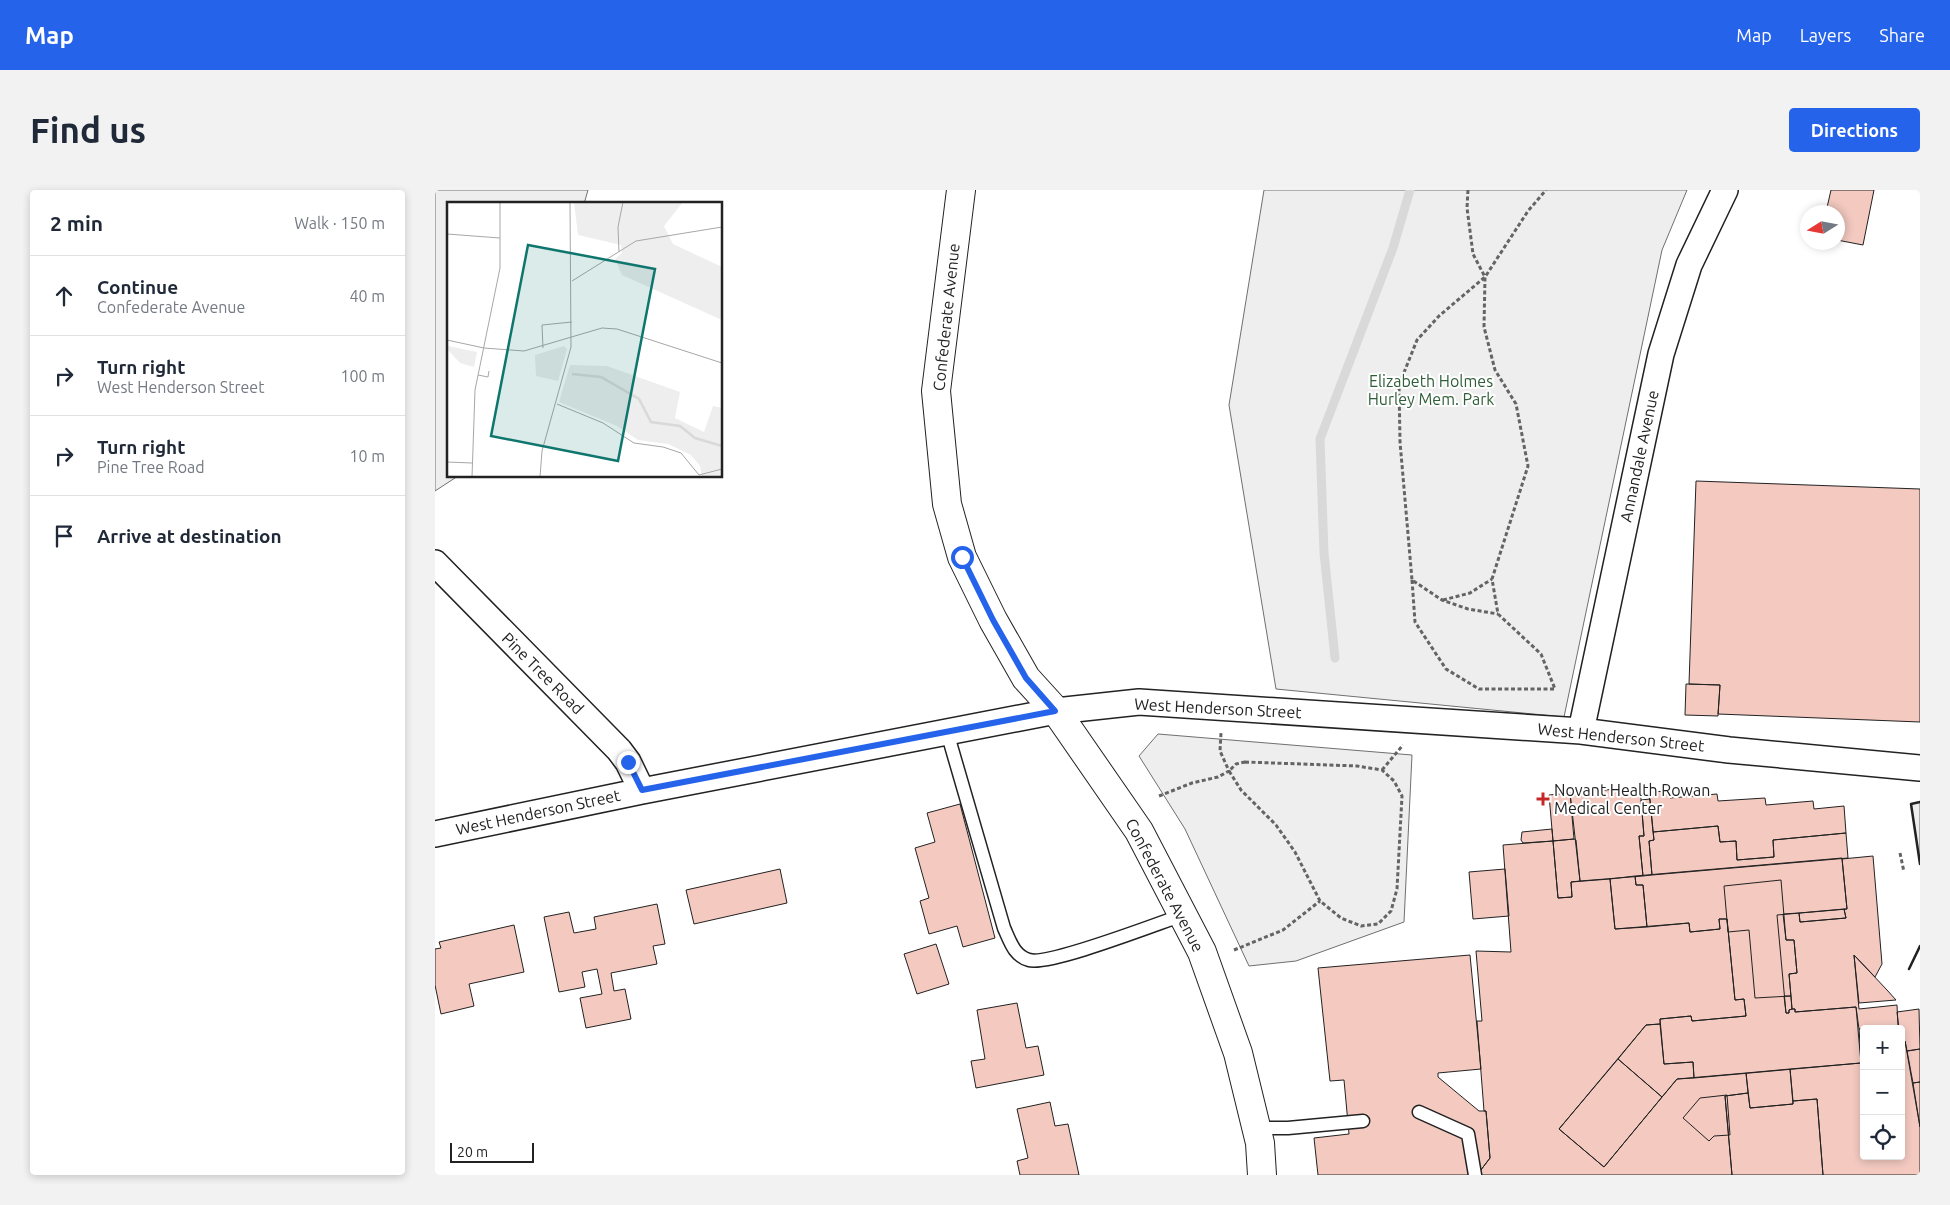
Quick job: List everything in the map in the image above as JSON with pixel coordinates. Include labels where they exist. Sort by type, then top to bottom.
[{"type":"street","name":"Confederate Avenue","points":[[961,190],[936,391],[947,504],[962,557],[993,620],[1026,678],[1055,711],[1139,831],[1202,952],[1238,1053],[1260,1143],[1262,1175]]},
{"type":"street","name":"Annandale Avenue","points":[[1581,731],[1661,354],[1689,265],[1725,190]]},
{"type":"street","name":"Pine Tree Road","points":[[435,563],[619,750],[642,790]]},
{"type":"street","name":"West Henderson Street","points":[[435,834],[642,790],[1055,711],[1139,702],[1581,731],[1729,750],[1920,768]]},
{"type":"lane","points":[[947,732],[1004,928],[1015,952],[1029,960],[1054,959],[1183,915]]},
{"type":"lane","points":[[1419,1112],[1468,1134],[1475,1175]]},
{"type":"lane","points":[[1256,1128],[1288,1128],[1363,1120]]},
{"type":"path","points":[[1468,190],[1467,208],[1473,254],[1485,277],[1484,328],[1495,370],[1516,404],[1528,466],[1492,578],[1498,614]]},
{"type":"path","points":[[1412,580],[1443,600],[1468,609],[1498,614],[1541,654],[1555,689],[1479,689],[1446,669],[1415,622],[1401,442],[1399,385],[1417,340],[1439,316],[1485,277],[1528,211],[1546,190]]},
{"type":"path","points":[[1443,600],[1470,593],[1492,578]]},
{"type":"path","points":[[1159,796],[1192,783],[1218,777],[1229,770],[1237,764],[1245,762],[1357,766],[1382,770],[1394,781],[1402,796],[1397,889],[1391,911],[1378,924],[1361,926],[1341,918],[1320,901],[1295,852],[1276,825],[1241,790],[1229,770],[1220,751],[1221,728]]},
{"type":"path","points":[[1382,770],[1403,745]]},
{"type":"path","points":[[1901,852],[1904,872]]},
{"type":"path","points":[[1234,950],[1283,930],[1320,901]]},
{"type":"green space","points":[[435,190],[588,190],[585,202],[447,202],[447,478],[455,478],[435,491]]},
{"type":"green space","name":"Elizabeth Holmes Hurley Mem. Park","points":[[1264,190],[1687,190],[1662,250],[1564,717],[1276,689],[1229,405]]},
{"type":"green space","points":[[1158,734],[1412,755],[1404,922],[1296,961],[1249,966],[1185,829],[1139,756]]},
{"type":"green space","points":[[1920,802],[1920,864],[1911,804]]},
{"type":"building","points":[[1831,190],[1874,190],[1863,245],[1845,242],[1845,205],[1828,205]]},
{"type":"building","points":[[1696,481],[1920,489],[1920,722],[1718,714],[1720,685],[1689,684]]},
{"type":"building","points":[[1686,684],[1720,685],[1718,716],[1685,715]]},
{"type":"building","points":[[1640,787],[1644,836],[1639,836],[1643,876],[1580,881],[1570,793]]},
{"type":"building","points":[[1669,791],[1670,798],[1717,794],[1718,801],[1765,798],[1766,805],[1813,801],[1814,809],[1844,806],[1846,833],[1773,840],[1774,857],[1737,860],[1736,841],[1720,842],[1718,826],[1653,832],[1649,792]]},
{"type":"building","points":[[1570,793],[1574,839],[1553,841],[1549,795]]},
{"type":"building","points":[[1650,799],[1654,840],[1649,841],[1652,875],[1643,876],[1639,836],[1644,836],[1641,800]]},
{"type":"building","points":[[960,804],[995,938],[963,947],[957,926],[929,934],[920,901],[929,898],[915,848],[935,842],[927,813]]},
{"type":"building","points":[[1718,826],[1720,842],[1736,841],[1737,860],[1774,857],[1773,840],[1846,833],[1848,858],[1652,875],[1649,841],[1654,840],[1653,832]]},
{"type":"building","points":[[1552,829],[1553,841],[1523,843],[1521,840],[1522,832]]},
{"type":"building","points":[[1576,840],[1580,881],[1571,882],[1572,897],[1558,898],[1553,841]]},
{"type":"building","points":[[1553,841],[1558,898],[1572,897],[1571,882],[1610,879],[1615,929],[1689,923],[1690,932],[1720,929],[1719,919],[1727,919],[1735,1000],[1744,999],[1746,1016],[1692,1021],[1691,1016],[1660,1019],[1660,1024],[1646,1025],[1559,1129],[1604,1167],[1677,1079],[1746,1073],[1748,1093],[1725,1096],[1732,1175],[1477,1175],[1490,1158],[1486,1111],[1484,1111],[1477,1021],[1482,1021],[1476,951],[1511,952],[1503,845]]},
{"type":"building","points":[[1873,856],[1882,964],[1875,977],[1854,955],[1859,1009],[1897,1005],[1898,1025],[1860,1025],[1859,1029],[1856,1007],[1795,1012],[1795,1009],[1792,1009],[1789,974],[1797,973],[1794,940],[1786,940],[1783,914],[1799,913],[1800,922],[1846,918],[1844,909],[1847,909],[1842,859]]},
{"type":"building","points":[[1842,858],[1847,909],[1777,915],[1786,1013],[1789,1013],[1789,1010],[1792,1009],[1795,1009],[1795,1012],[1856,1007],[1860,1063],[1694,1078],[1693,1062],[1664,1064],[1660,1019],[1691,1016],[1692,1021],[1746,1016],[1744,999],[1735,1000],[1727,919],[1719,919],[1720,929],[1690,932],[1689,923],[1647,927],[1643,885],[1636,885],[1635,876]]},
{"type":"building","points":[[780,869],[787,903],[694,924],[686,890]]},
{"type":"building","points":[[1505,869],[1509,916],[1473,919],[1469,872]]},
{"type":"building","points":[[1635,876],[1636,885],[1643,885],[1647,927],[1615,929],[1610,879]]},
{"type":"building","points":[[1781,880],[1786,940],[1794,940],[1797,973],[1789,974],[1791,996],[1755,998],[1749,930],[1728,932],[1724,886]]},
{"type":"building","points":[[657,904],[665,944],[653,946],[657,964],[611,973],[614,991],[625,989],[631,1019],[586,1028],[580,998],[602,994],[597,969],[582,972],[585,987],[559,992],[544,917],[569,912],[574,933],[596,929],[594,917]]},
{"type":"building","points":[[1844,909],[1846,918],[1800,922],[1799,913]]},
{"type":"building","points":[[514,925],[524,972],[469,984],[474,1006],[441,1014],[435,985],[435,949],[441,948],[439,942]]},
{"type":"building","points":[[936,944],[949,984],[917,994],[904,954]]},
{"type":"building","points":[[1470,955],[1481,1069],[1438,1073],[1438,1077],[1479,1111],[1486,1111],[1490,1158],[1477,1175],[1318,1175],[1314,1138],[1349,1134],[1344,1080],[1330,1081],[1318,968]]},
{"type":"building","points":[[1854,955],[1887,990],[1896,1000],[1859,1003]]},
{"type":"building","points":[[1784,996],[1791,996],[1792,1009],[1789,1010],[1789,1013],[1786,1013]]},
{"type":"building","points":[[1017,1003],[1026,1048],[1038,1046],[1044,1075],[976,1088],[971,1061],[985,1059],[977,1010]]},
{"type":"building","points":[[1919,1009],[1920,1049],[1907,1051],[1905,1025],[1899,1025],[1897,1012]]},
{"type":"building","points":[[1660,1024],[1664,1064],[1693,1062],[1694,1078],[1677,1079],[1662,1097],[1618,1059],[1646,1025]]},
{"type":"building","points":[[1905,1041],[1920,1127],[1920,1175],[1823,1175],[1817,1099],[1793,1101],[1790,1069],[1860,1063],[1860,1160],[1905,1160]]},
{"type":"building","points":[[1920,1049],[1920,1082],[1913,1083],[1907,1051]]},
{"type":"building","points":[[1618,1059],[1662,1097],[1604,1167],[1559,1129]]},
{"type":"building","points":[[1790,1069],[1793,1104],[1750,1108],[1746,1073]]},
{"type":"building","points":[[1920,1082],[1920,1127],[1913,1083]]},
{"type":"building","points":[[1748,1093],[1750,1108],[1793,1104],[1793,1101],[1817,1099],[1823,1175],[1732,1175],[1725,1096]]},
{"type":"building","points":[[1727,1095],[1730,1135],[1714,1136],[1709,1141],[1683,1118],[1700,1098]]},
{"type":"building","points":[[1050,1102],[1055,1126],[1068,1124],[1079,1175],[1020,1175],[1017,1161],[1028,1158],[1017,1109]]},
{"type":"waterway","points":[[1335,658],[1324,553],[1320,439],[1393,248],[1410,190]]},
{"type":"wall","points":[[1920,802],[1911,804],[1920,864]]},
{"type":"wall","points":[[1909,969],[1920,946]]},
{"type":"place","name":"Novant Health Rowan Medical Center","points":[[1543,799]]},
{"type":"route","points":[[628,762],[642,790],[1055,711],[1026,678],[993,620],[962,557]]}]
